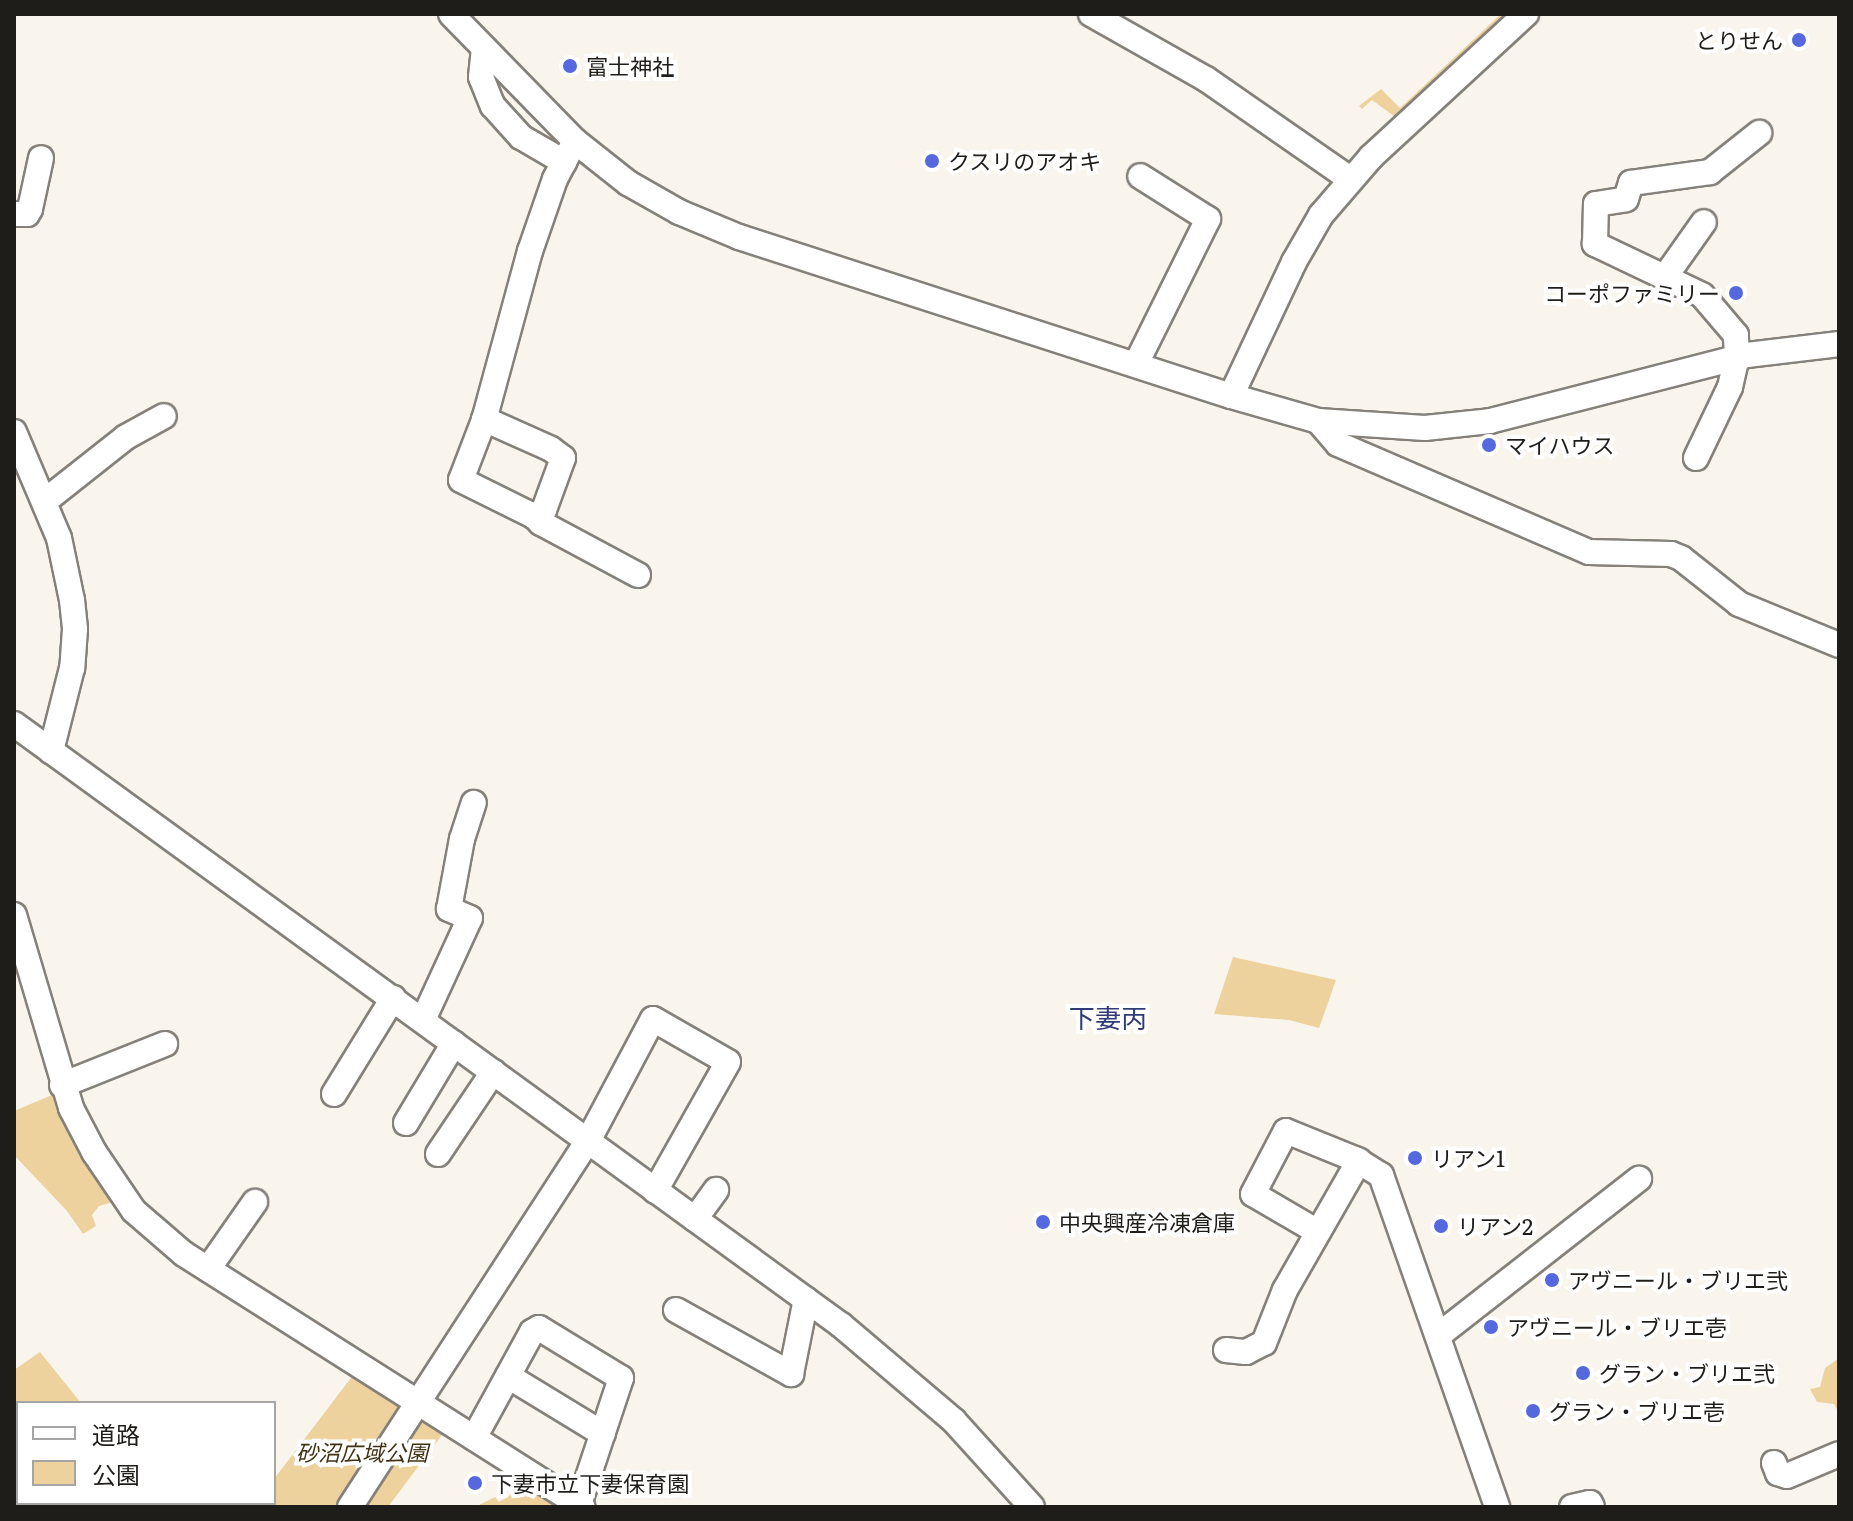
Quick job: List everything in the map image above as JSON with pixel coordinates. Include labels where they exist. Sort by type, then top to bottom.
[{"type":"street","points":[[451,14],[484,48],[569,152]]},
{"type":"street","points":[[1091,14],[1206,79],[1350,179]]},
{"type":"street","points":[[1231,396],[1294,262],[1321,215],[1350,179],[1526,14]]},
{"type":"street","points":[[484,48],[481,77],[493,106],[521,137],[569,152],[679,212],[739,237],[1231,396],[1318,421],[1394,428],[1490,421],[1737,357],[1839,344]]},
{"type":"street","points":[[1696,458],[1730,387],[1737,357],[1736,335],[1702,295],[1595,244],[1596,204],[1626,199],[1631,183],[1710,172],[1759,133]]},
{"type":"street","points":[[569,152],[526,264],[484,419],[461,480],[534,516],[541,523],[638,575]]},
{"type":"street","points":[[14,214],[27,214],[30,209],[41,158]]},
{"type":"street","points":[[1136,364],[1208,219],[1140,176]]},
{"type":"street","points":[[1665,277],[1704,222]]},
{"type":"street","points":[[45,501],[126,437],[164,416]]},
{"type":"street","points":[[484,419],[551,449],[563,458],[544,510],[534,516]]},
{"type":"street","points":[[1318,421],[1338,444],[1589,552],[1671,554],[1681,558],[1739,604],[1839,645]]},
{"type":"street","points":[[14,432],[45,501],[67,567],[75,629],[72,668],[51,751]]},
{"type":"street","points":[[14,724],[806,1299],[880,1356],[954,1421],[1032,1507]]},
{"type":"street","points":[[423,1020],[470,918],[449,909],[462,839],[474,803]]},
{"type":"street","points":[[14,915],[62,1085],[82,1131],[134,1211],[160,1236],[420,1405],[581,1506],[621,1378],[539,1328],[532,1332],[474,1438]]},
{"type":"street","points":[[334,1094],[393,998]]},
{"type":"street","points":[[350,1507],[420,1405],[588,1141],[653,1019],[728,1062],[655,1191]]},
{"type":"street","points":[[406,1123],[454,1043]]},
{"type":"street","points":[[62,1085],[165,1044]]},
{"type":"street","points":[[438,1154],[493,1072]]},
{"type":"street","points":[[1318,1232],[1253,1194],[1286,1131],[1359,1161],[1381,1175],[1497,1507]]},
{"type":"street","points":[[1226,1350],[1246,1352],[1264,1343],[1285,1290],[1359,1161]]},
{"type":"street","points":[[1439,1335],[1639,1179]]},
{"type":"street","points":[[695,1219],[716,1190]]},
{"type":"street","points":[[208,1269],[255,1202]]},
{"type":"street","points":[[676,1310],[791,1374],[806,1299]]},
{"type":"street","points":[[508,1376],[603,1434]]},
{"type":"street","points":[[1774,1463],[1778,1473],[1787,1476],[1839,1454]]},
{"type":"street","points":[[1572,1507],[1590,1503],[1592,1507]]},
{"type":"green space","points":[[1501,14],[1513,14],[1398,119],[1372,100],[1362,109],[1359,106],[1381,89],[1400,108]]},
{"type":"green space","points":[[1233,957],[1336,980],[1319,1028],[1289,1020],[1214,1014]]},
{"type":"green space","points":[[59,1092],[120,1200],[99,1206],[92,1215],[96,1226],[83,1234],[67,1211],[14,1155],[14,1111]]},
{"type":"green space","name":"砂沼広域公園","points":[[40,1352],[79,1401],[16,1401],[16,1505],[276,1505],[276,1476],[360,1366],[450,1424],[388,1507],[14,1507],[14,1370]]},
{"type":"green space","points":[[1839,1358],[1839,1413],[1834,1404],[1817,1402],[1810,1389],[1820,1387],[1825,1368]]},
{"type":"green space","points":[[531,1483],[568,1507],[475,1507],[495,1497],[499,1502]]},
{"type":"place","name":"とりせん","points":[[1799,40]]},
{"type":"place","name":"富士神社","points":[[570,66]]},
{"type":"place","name":"クスリのアオキ","points":[[932,161]]},
{"type":"place","name":"コーポファミリー","points":[[1736,293]]},
{"type":"place","name":"マイハウス","points":[[1489,445]]},
{"type":"place","name":"リアン1","points":[[1415,1158]]},
{"type":"place","name":"中央興産冷凍倉庫","points":[[1043,1222]]},
{"type":"place","name":"リアン2","points":[[1441,1226]]},
{"type":"place","name":"アヴニール・ブリエ弐","points":[[1552,1280]]},
{"type":"place","name":"アヴニール・ブリエ壱","points":[[1491,1327]]},
{"type":"place","name":"グラン・ブリエ弐","points":[[1583,1373]]},
{"type":"place","name":"グラン・ブリエ壱","points":[[1533,1411]]},
{"type":"place","name":"下妻市立下妻保育園","points":[[475,1483]]},
{"type":"district","name":"下妻丙","points":[[1108,1017]]}]
